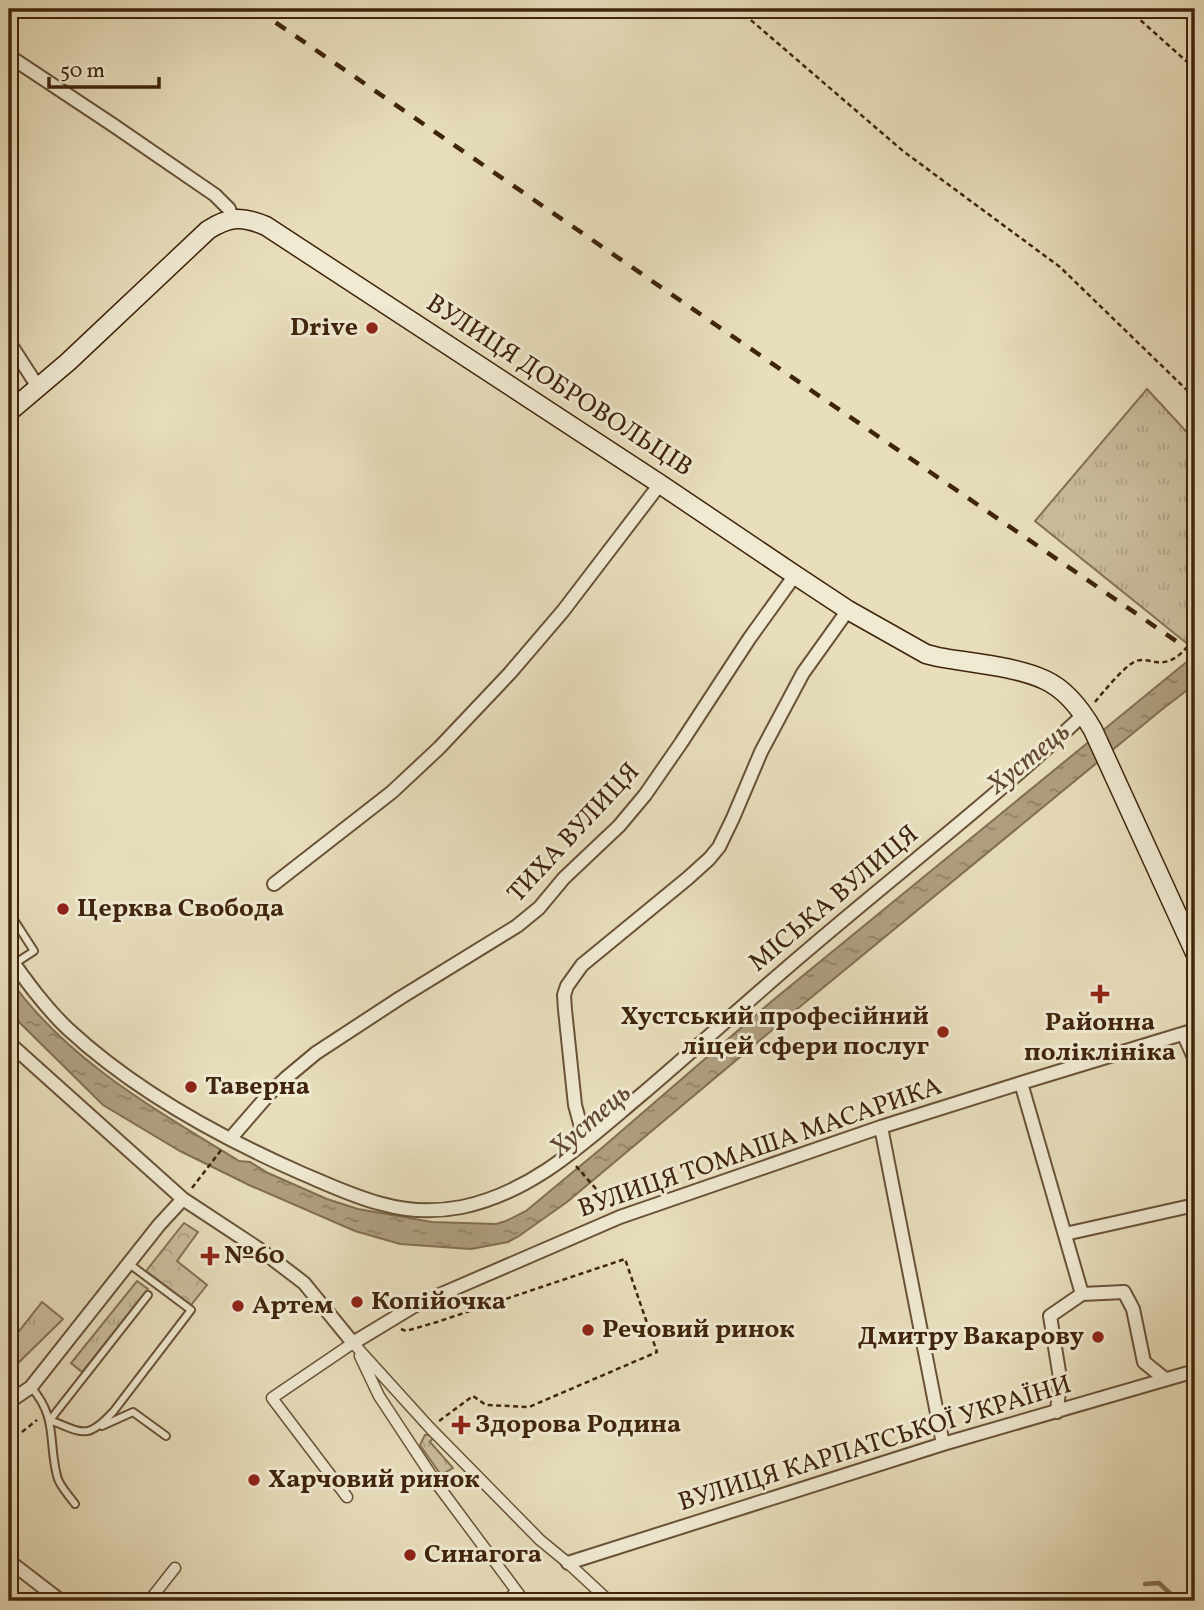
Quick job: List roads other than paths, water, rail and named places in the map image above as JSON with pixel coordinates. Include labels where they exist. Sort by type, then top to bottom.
[{"type":"main road","points":[[9,412],[83,348],[208,230],[232,218]]},
{"type":"main road","name":"ВУЛИЦЯ ДОБРОВОЛЬЦІВ","points":[[232,218],[257,222],[276,232],[848,610],[926,654],[1026,673],[1044,679],[1060,690],[1093,730],[1195,953]]},
{"type":"street","points":[[9,56],[215,195],[229,209],[232,218]]},
{"type":"street","points":[[9,342],[38,387]]},
{"type":"street","points":[[274,884],[392,792],[439,748],[510,673],[563,611],[660,484]]},
{"type":"street","name":"ТИХА ВУЛИЦЯ","points":[[227,1143],[277,1086],[316,1053],[517,926],[539,908],[564,878],[619,826],[653,784],[742,649],[795,575]]},
{"type":"street","points":[[585,1142],[575,1105],[565,1010],[564,995],[567,986],[582,965],[688,878],[719,847],[761,752],[803,673],[848,610]]},
{"type":"street","name":"МІСЬКА ВУЛИЦЯ","points":[[11,958],[53,1014],[107,1062],[227,1143],[383,1205],[404,1209],[460,1207],[517,1188],[567,1157],[1083,715]]},
{"type":"street","name":"ВУЛИЦЯ ТОМАША МАСАРИКА","points":[[354,1343],[414,1307],[620,1217],[881,1127],[1195,1030]]},
{"type":"street","points":[[9,1044],[183,1199],[262,1251],[304,1283],[430,1428],[540,1540],[609,1601]]},
{"type":"street","points":[[1021,1083],[1083,1294]]},
{"type":"street","points":[[881,1127],[943,1444]]},
{"type":"street","points":[[9,1402],[31,1387],[128,1263],[183,1199]]},
{"type":"street","points":[[1065,1234],[1195,1205]]},
{"type":"street","points":[[1057,1412],[1060,1378],[1050,1316],[1083,1294],[1125,1292],[1133,1309],[1144,1362],[1165,1379]]},
{"type":"street","points":[[347,1497],[272,1398],[354,1343]]},
{"type":"street","points":[[354,1343],[379,1396],[437,1484],[524,1601]]},
{"type":"street","name":"ВУЛИЦЯ КАРПАТСЬКОЇ УКРАЇНИ","points":[[568,1563],[943,1444],[1195,1371]]},
{"type":"street","points":[[9,1561],[61,1601]]},
{"type":"street","points":[[149,1601],[175,1568]]},
{"type":"street","points":[[506,1601],[516,1591]]},
{"type":"lane","points":[[9,923],[14,920],[34,951],[11,958]]},
{"type":"lane","points":[[1180,1034],[1195,1067]]},
{"type":"lane","points":[[99,1427],[191,1310],[128,1263]]},
{"type":"lane","points":[[50,1420],[148,1295]]},
{"type":"lane","points":[[31,1387],[39,1396],[50,1420],[57,1479],[75,1504]]},
{"type":"lane","points":[[50,1420],[77,1431],[91,1431],[134,1412],[166,1436]]},
{"type":"water","points":[[1195,655],[1195,684],[802,1005],[567,1202],[508,1242],[471,1249],[400,1244],[355,1231],[249,1185],[180,1151],[103,1105],[9,1009],[9,978],[57,1034],[85,1058],[145,1102],[239,1161],[250,1162],[268,1173],[327,1199],[358,1209],[432,1222],[496,1224],[526,1211],[772,1001]]},
{"type":"waterway","points":[[1145,1584],[1159,1583],[1178,1601]]},
{"type":"railway","points":[[256,9],[1195,654]]},
{"type":"place","name":"Drive","points":[[372,328]]},
{"type":"place","name":"Церква Свобода","points":[[63,909]]},
{"type":"place","name":"Районна поліклініка","points":[[1100,994]]},
{"type":"place","name":"Хустський професійний ліцей сфери послуг","points":[[943,1032]]},
{"type":"place","name":"Таверна","points":[[191,1087]]},
{"type":"place","name":"№60","points":[[210,1256]]},
{"type":"place","name":"Копійочка","points":[[357,1302]]},
{"type":"place","name":"Артем","points":[[238,1306]]},
{"type":"place","name":"Речовий ринок","points":[[588,1330]]},
{"type":"place","name":"Дмитру Вакарову","points":[[1098,1337]]},
{"type":"place","name":"Здорова Родина","points":[[461,1425]]},
{"type":"place","name":"Харчовий ринок","points":[[254,1480]]},
{"type":"place","name":"Синагога","points":[[410,1555]]},
{"type":"water label","name":"Хустець","points":[[1029,759]]},
{"type":"water label","name":"Хустець","points":[[591,1121]]}]
